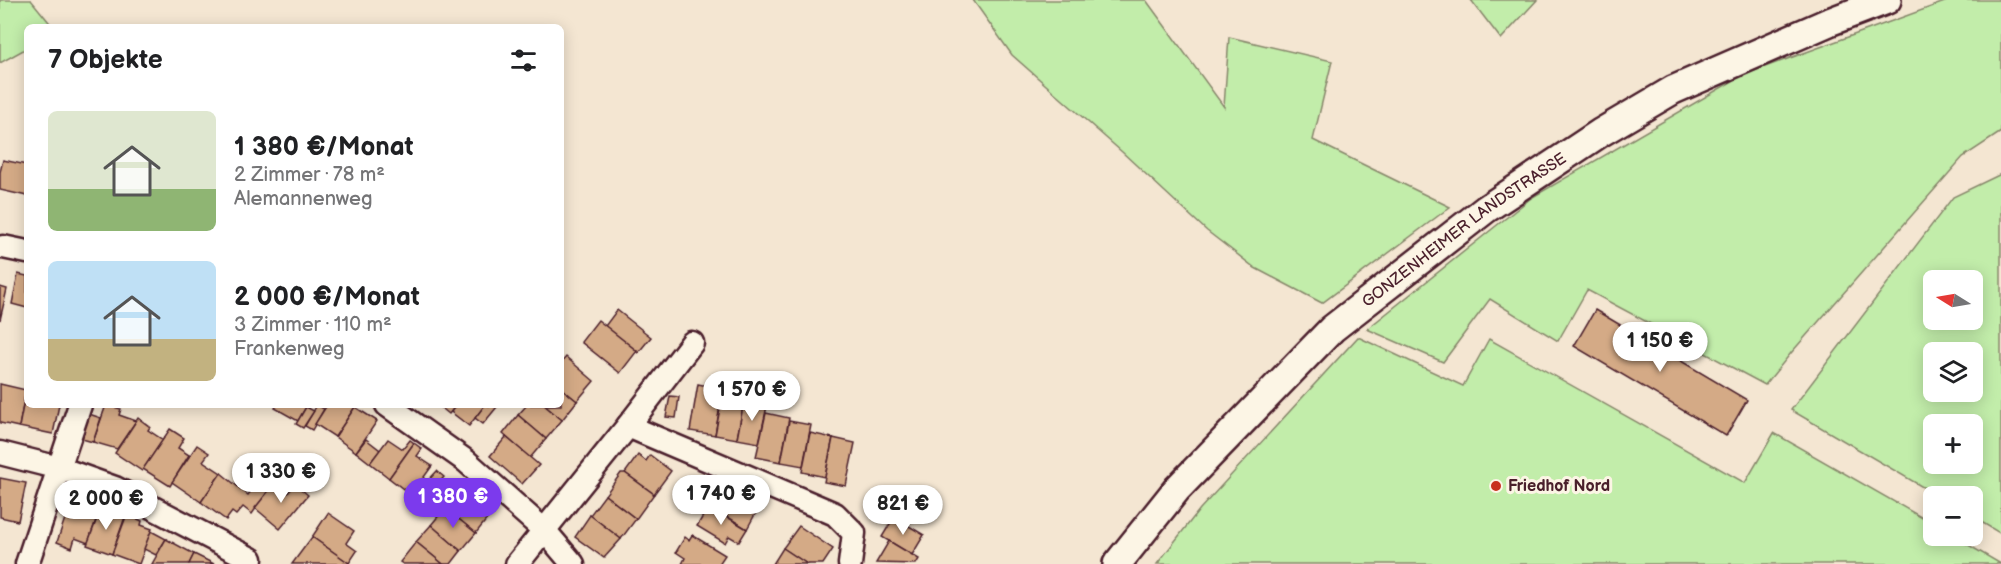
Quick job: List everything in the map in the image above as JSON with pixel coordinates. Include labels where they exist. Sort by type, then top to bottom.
[{"type":"street","name":"GONZENHEIMER LANDSTRASSE","points":[[1117,564],[1177,489],[1332,329],[1486,210],[1600,133],[1673,90],[1829,22],[1887,0]]},
{"type":"street","points":[[3,247],[24,251]]},
{"type":"street","points":[[518,564],[692,343]]},
{"type":"street","points":[[27,564],[79,408]]},
{"type":"street","points":[[391,408],[466,461],[545,531],[573,564]]},
{"type":"street","points":[[628,426],[835,514],[854,533],[850,564]]},
{"type":"street","points":[[0,453],[59,468],[115,488],[251,559]]},
{"type":"green space","points":[[0,0],[31,0],[51,24],[24,24],[24,50],[0,63]]},
{"type":"green space","points":[[973,0],[1146,0],[1224,107],[1229,37],[1332,61],[1313,140],[1450,207],[1322,303],[1255,268],[1207,231],[1012,55]]},
{"type":"green space","points":[[1471,0],[1537,0],[1501,39]]},
{"type":"green space","points":[[1950,0],[2001,0],[2001,132],[1963,157],[1765,385],[1587,290],[1558,341],[1490,299],[1443,362],[1367,329],[1531,198],[1743,75]]},
{"type":"green space","points":[[2001,174],[2001,534],[1983,523],[1983,486],[1923,487],[1791,410],[1953,197]]},
{"type":"green space","points":[[1358,337],[1463,386],[1489,339],[1745,483],[1774,433],[1923,518],[1923,546],[1970,546],[2001,564],[1157,564],[1200,509]]},
{"type":"building","points":[[3,160],[24,164],[24,195],[0,190]]},
{"type":"building","points":[[18,274],[24,275],[24,307],[12,304]]},
{"type":"building","points":[[0,287],[7,289],[0,320]]},
{"type":"building","points":[[617,310],[651,337],[638,353],[605,326]]},
{"type":"building","points":[[1595,310],[1747,400],[1726,436],[1574,346]]},
{"type":"building","points":[[598,320],[637,351],[620,373],[581,342]]},
{"type":"building","points":[[566,357],[594,381],[577,401],[564,390],[564,359]]},
{"type":"building","points":[[0,384],[24,390],[19,427],[0,423]]},
{"type":"building","points":[[698,384],[723,389],[715,435],[690,431]]},
{"type":"building","points":[[564,390],[577,401],[562,420],[548,408],[564,408]]},
{"type":"building","points":[[723,392],[745,396],[737,439],[715,435]]},
{"type":"building","points":[[670,396],[679,397],[676,418],[666,417]]},
{"type":"building","points":[[24,401],[24,408],[58,408],[53,434],[19,427]]},
{"type":"building","points":[[744,401],[767,406],[759,443],[737,439]]},
{"type":"building","points":[[105,408],[121,409],[119,415],[136,421],[117,449],[93,442]]},
{"type":"building","points":[[275,408],[305,408],[298,421]]},
{"type":"building","points":[[305,408],[314,411],[303,428],[296,424]]},
{"type":"building","points":[[315,408],[324,409],[312,430],[305,426]]},
{"type":"building","points":[[325,408],[354,408],[335,437],[315,424]]},
{"type":"building","points":[[354,408],[377,421],[356,452],[335,437]]},
{"type":"building","points":[[442,408],[454,408],[449,414]]},
{"type":"building","points":[[454,408],[483,408],[469,426],[451,412]]},
{"type":"building","points":[[483,408],[496,408],[483,424],[475,418]]},
{"type":"building","points":[[524,408],[548,408],[562,420],[546,439],[518,415]]},
{"type":"building","points":[[766,413],[789,418],[781,462],[756,457]]},
{"type":"building","points":[[89,414],[101,418],[93,442],[82,439]]},
{"type":"building","points":[[518,415],[546,439],[530,458],[503,434]]},
{"type":"building","points":[[138,418],[150,427],[148,430],[163,440],[142,471],[115,453]]},
{"type":"building","points":[[789,421],[811,425],[803,466],[781,462]]},
{"type":"building","points":[[170,429],[184,438],[178,448],[189,455],[170,486],[143,469]]},
{"type":"building","points":[[810,433],[833,438],[825,477],[802,472]]},
{"type":"building","points":[[506,437],[539,465],[522,484],[490,456]]},
{"type":"building","points":[[833,438],[855,443],[846,486],[824,482]]},
{"type":"building","points":[[366,439],[380,450],[370,463],[356,452]]},
{"type":"building","points":[[388,439],[403,449],[410,440],[414,443],[389,478],[370,463]]},
{"type":"building","points":[[414,443],[422,449],[417,456],[432,466],[411,495],[389,478]]},
{"type":"building","points":[[197,445],[209,453],[203,461],[221,473],[201,502],[172,482]]},
{"type":"building","points":[[638,455],[646,461],[650,455],[671,471],[654,494],[625,473]]},
{"type":"building","points":[[437,471],[444,477],[431,492],[424,485]]},
{"type":"building","points":[[221,473],[248,495],[258,482],[268,491],[252,514],[243,507],[236,515],[232,512],[226,520],[201,502]]},
{"type":"building","points":[[621,473],[625,473],[654,494],[636,519],[605,495]]},
{"type":"building","points":[[0,478],[26,483],[18,521],[0,517]]},
{"type":"building","points":[[275,483],[288,493],[295,484],[308,495],[280,529],[255,508]]},
{"type":"building","points":[[739,484],[760,492],[754,503],[735,492]]},
{"type":"building","points":[[728,487],[759,507],[747,529],[715,509]]},
{"type":"building","points":[[461,489],[491,514],[476,533],[445,508]]},
{"type":"building","points":[[73,495],[89,501],[87,507],[99,511],[88,543],[75,538],[72,548],[57,542]]},
{"type":"building","points":[[605,495],[636,519],[621,539],[590,515]]},
{"type":"building","points":[[709,506],[747,529],[739,542],[729,536],[725,543],[697,526]]},
{"type":"building","points":[[101,508],[125,517],[112,554],[87,545]]},
{"type":"building","points":[[445,508],[476,533],[461,551],[431,525]]},
{"type":"building","points":[[328,513],[354,531],[346,543],[357,551],[349,563],[312,537]]},
{"type":"building","points":[[127,514],[142,521],[141,525],[152,529],[139,564],[112,554]]},
{"type":"building","points":[[590,515],[621,539],[604,558],[575,537]]},
{"type":"building","points":[[894,517],[924,535],[912,555],[882,537]]},
{"type":"building","points":[[431,525],[461,551],[451,564],[443,564],[416,542]]},
{"type":"building","points":[[799,526],[833,549],[823,564],[807,564],[783,548]]},
{"type":"building","points":[[151,531],[166,539],[156,555],[144,549]]},
{"type":"building","points":[[692,535],[725,555],[719,564],[682,564],[685,558],[676,552],[685,537],[689,540]]},
{"type":"building","points":[[312,537],[349,563],[292,564]]},
{"type":"building","points":[[166,539],[194,554],[189,564],[152,564]]},
{"type":"building","points":[[889,541],[919,559],[916,564],[876,563]]},
{"type":"building","points":[[416,542],[443,564],[403,564],[400,562]]},
{"type":"building","points":[[783,548],[807,564],[773,564]]},
{"type":"building","points":[[194,554],[214,564],[189,564]]},
{"type":"place","name":"Friedhof Nord","points":[[1496,486]]}]
